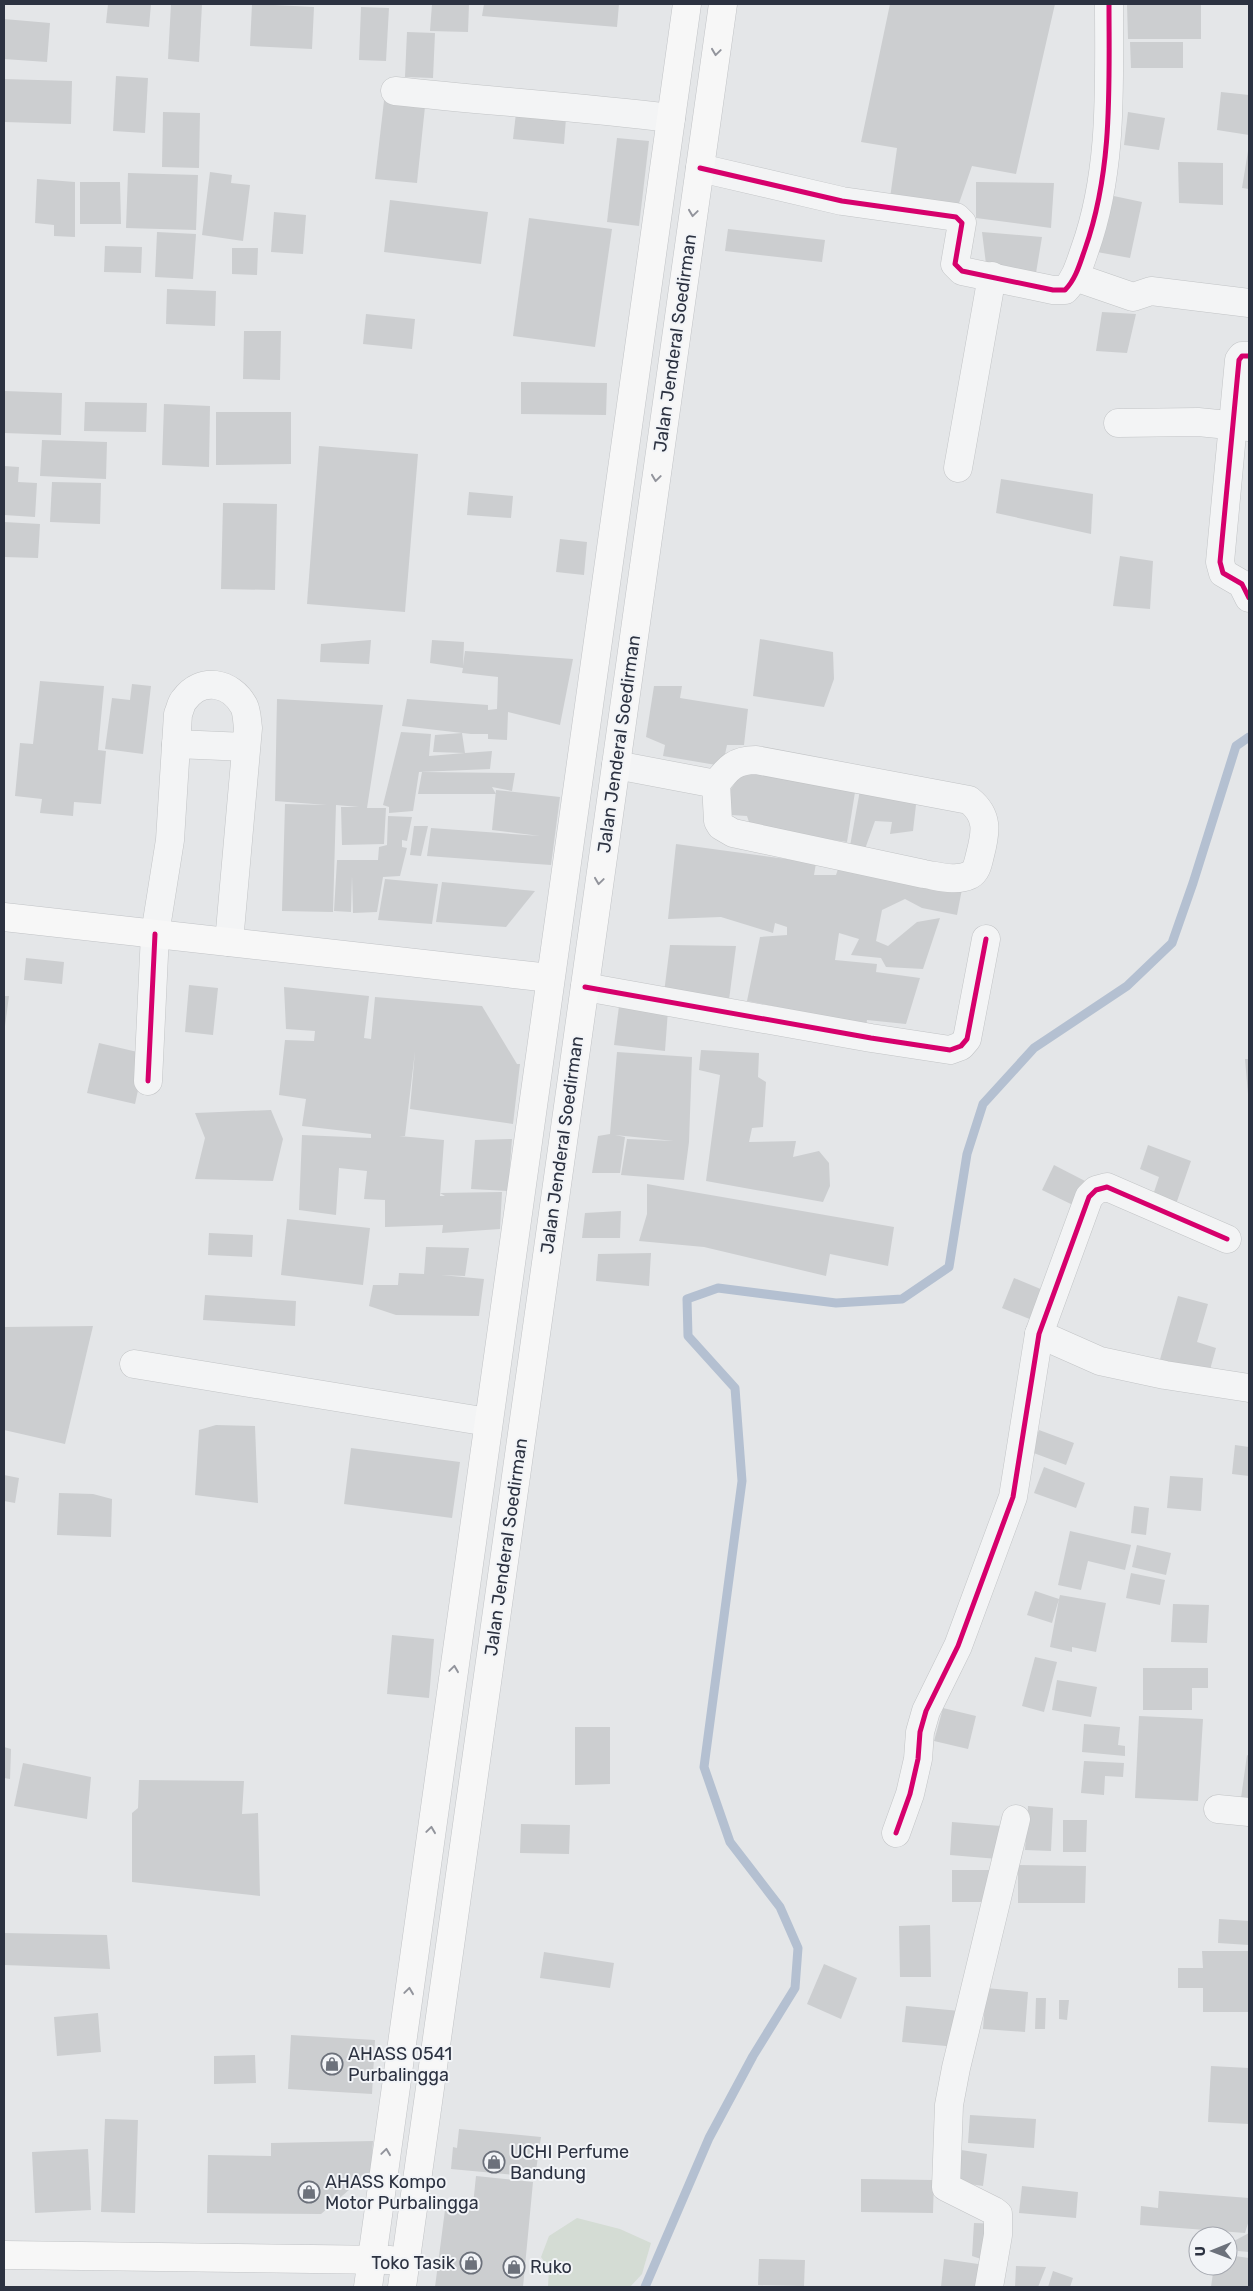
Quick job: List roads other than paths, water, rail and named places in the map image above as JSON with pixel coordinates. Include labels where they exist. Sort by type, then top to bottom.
[{"type":"main road","name":"Jalan Jenderal Soedirman","points":[[368,2287],[687,4]]},
{"type":"main road","name":"Jalan Jenderal Soedirman","points":[[402,2287],[723,4]]},
{"type":"main road","points":[[4,917],[550,978]]},
{"type":"main road","points":[[4,2255],[406,2260]]},
{"type":"street","points":[[700,168],[842,201],[956,217],[962,223],[955,264],[962,271],[1060,291],[1065,290],[1075,277],[1095,219],[1104,162],[1110,110],[1109,4]]},
{"type":"street","points":[[395,91],[504,103],[571,106],[671,118]]},
{"type":"street","points":[[958,468],[992,276]]},
{"type":"street","points":[[1075,277],[1133,297],[1150,291],[1249,303]]},
{"type":"street","points":[[1249,356],[1242,356],[1239,360],[1241,426],[1221,569],[1226,575],[1242,584],[1249,598]]},
{"type":"street","points":[[1118,423],[1198,422],[1241,426]]},
{"type":"street","points":[[148,1081],[155,934],[170,840],[178,714],[184,700],[196,688],[215,684],[228,687],[236,694],[245,708],[248,728],[229,942]]},
{"type":"street","points":[[176,744],[246,747]]},
{"type":"street","points":[[744,760],[756,760],[969,800],[979,808],[986,833],[977,867],[971,875],[955,878],[924,874],[733,833],[721,826],[718,821],[716,784],[722,774],[734,765],[744,760]]},
{"type":"street","points":[[616,765],[716,784]]},
{"type":"street","points":[[585,987],[871,1038],[950,1050],[961,1046],[966,1039],[986,939]]},
{"type":"street","points":[[896,1833],[910,1794],[918,1759],[920,1732],[926,1711],[958,1646],[1013,1497],[1039,1334],[1090,1197],[1096,1190],[1107,1188],[1227,1239]]},
{"type":"street","points":[[1039,1334],[1100,1361],[1165,1375],[1249,1388]]},
{"type":"street","points":[[134,1364],[488,1422]]},
{"type":"street","points":[[1218,1809],[1249,1812]]},
{"type":"street","points":[[989,2287],[999,2221],[994,2210],[946,2187],[949,2105],[973,1991],[1016,1819]]},
{"type":"waterway","points":[[645,2287],[709,2138],[753,2056],[795,1988],[798,1948],[780,1907],[730,1842],[704,1767],[742,1481],[735,1388],[688,1336],[687,1299],[718,1288],[836,1303],[902,1299],[949,1267],[967,1154],[983,1104],[1034,1048],[1127,986],[1172,943],[1236,746],[1249,737]]},
{"type":"place","name":"AHASS 0541 Purbalingga","points":[[332,2064]]},
{"type":"place","name":"UCHI Perfume Bandung","points":[[494,2162]]},
{"type":"place","name":"AHASS Kompo Motor Purbalingga","points":[[309,2192]]},
{"type":"place","name":"Toko Tasik","points":[[471,2263]]},
{"type":"place","name":"Ruko","points":[[514,2267]]}]
